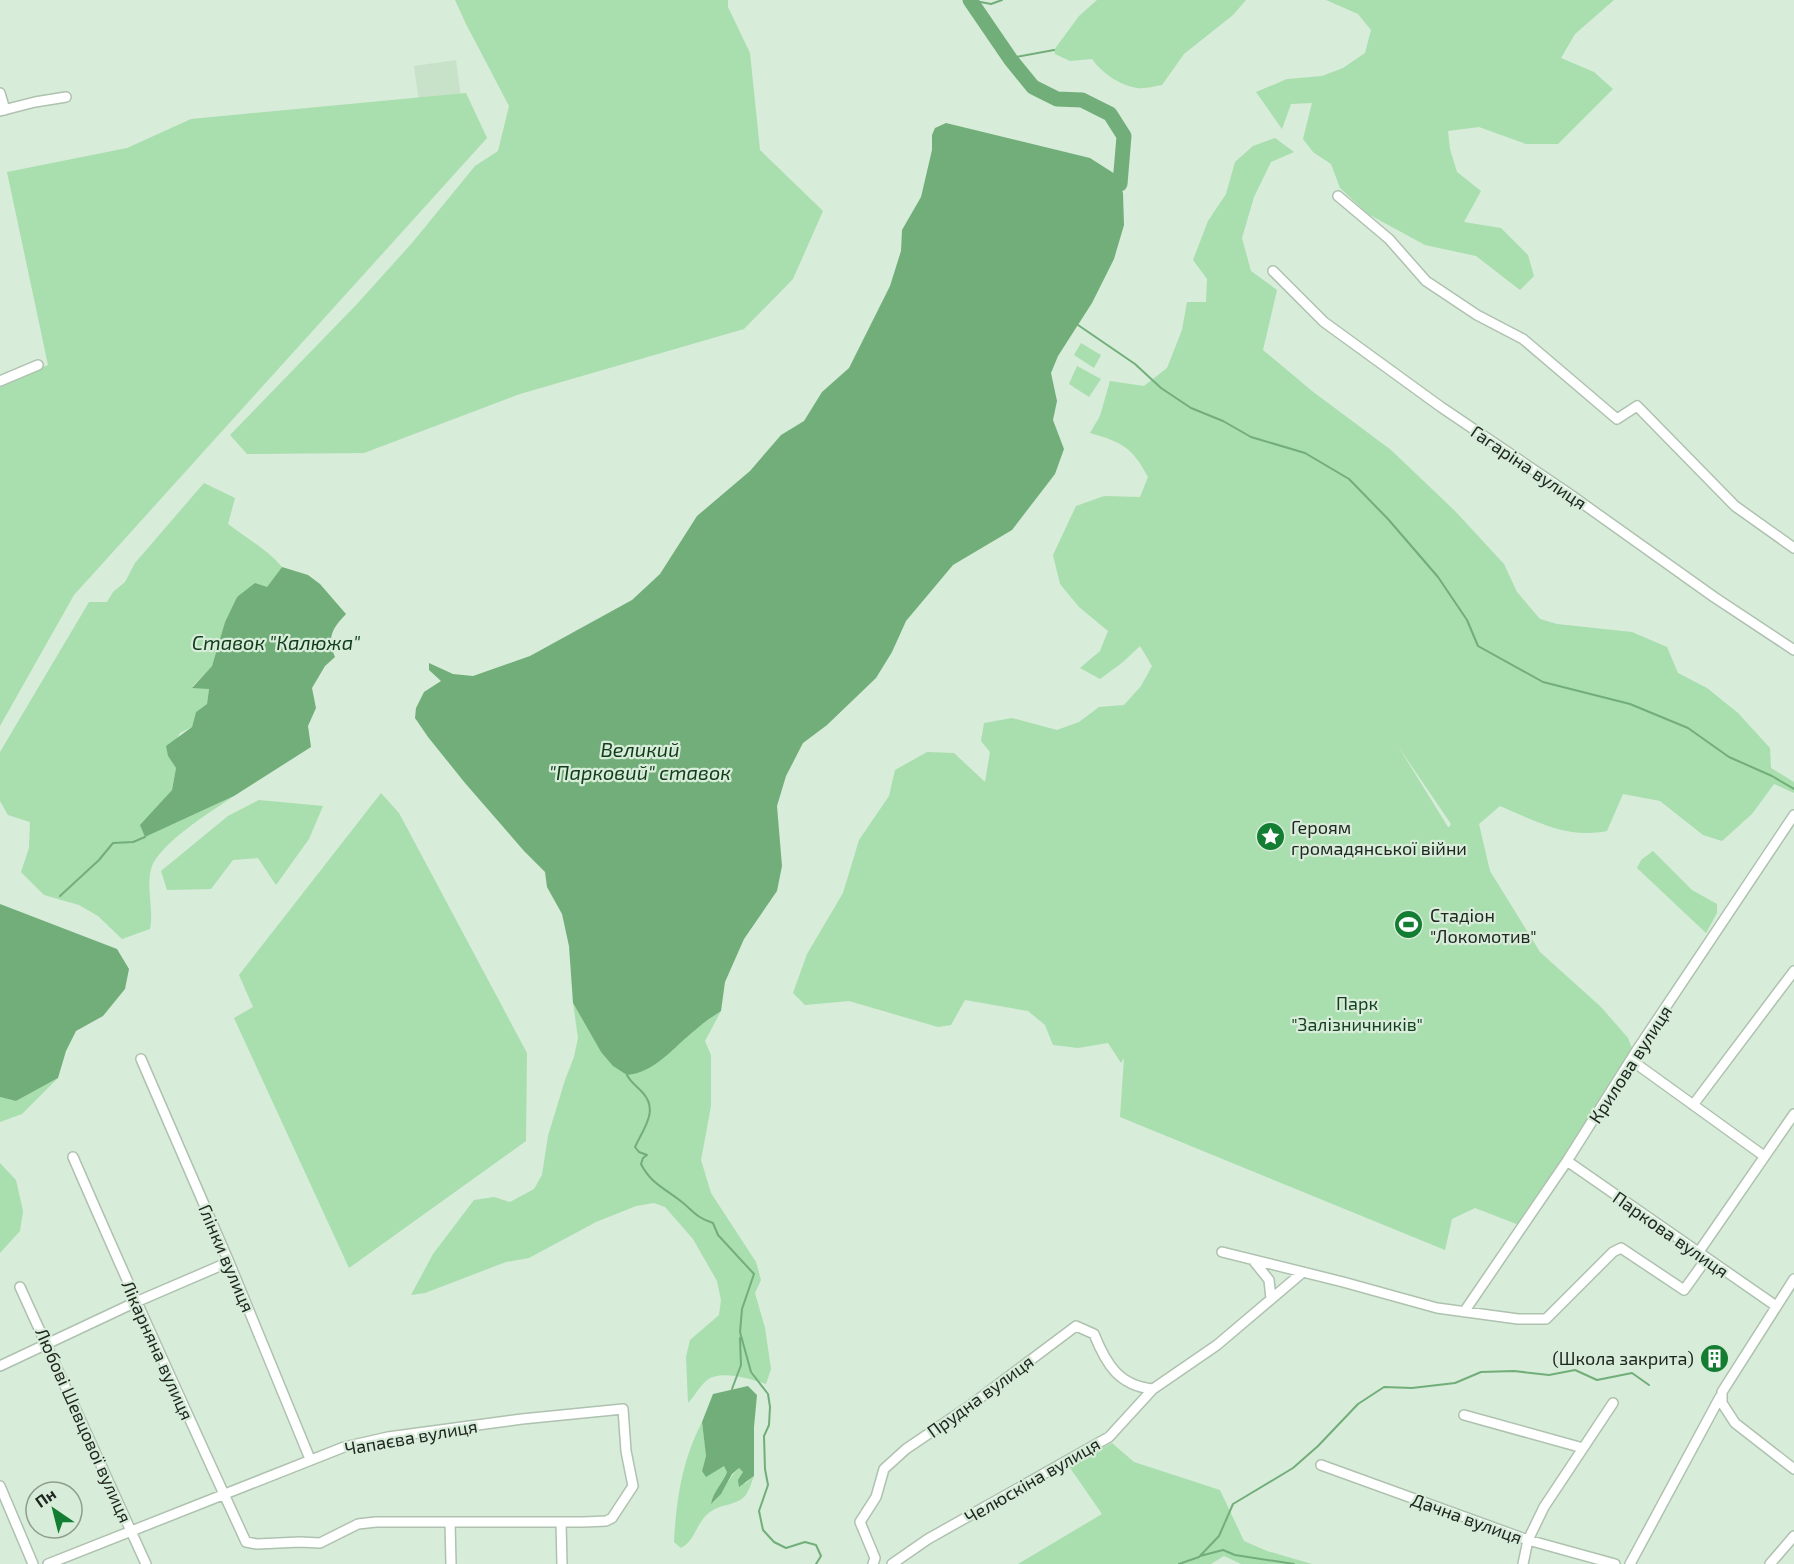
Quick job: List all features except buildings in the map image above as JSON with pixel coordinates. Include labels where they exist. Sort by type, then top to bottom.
[{"type":"street","points":[[0,93],[2,111],[66,97]]},
{"type":"street","points":[[1338,196],[1389,239],[1426,281],[1477,315],[1522,339],[1617,419],[1636,406],[1735,506],[1794,548]]},
{"type":"street","name":"Гагаріна вулиця","points":[[1273,271],[1324,322],[1431,400],[1794,650]]},
{"type":"street","points":[[0,381],[38,365]]},
{"type":"street","name":"Крилова вулиця","points":[[1464,1312],[1568,1161],[1631,1060],[1794,815]]},
{"type":"street","points":[[1693,1105],[1794,972]]},
{"type":"street","name":"Глінки вулиця","points":[[141,1059],[229,1262],[310,1459]]},
{"type":"street","points":[[1631,1060],[1764,1156]]},
{"type":"street","points":[[1698,1253],[1794,1114]]},
{"type":"street","name":"Лікарняна вулиця","points":[[73,1157],[136,1302],[246,1542],[257,1544],[320,1542],[358,1524],[450,1522]]},
{"type":"street","name":"Паркова вулиця","points":[[1568,1161],[1776,1306]]},
{"type":"street","points":[[1222,1252],[1437,1308],[1518,1319],[1546,1319],[1613,1252],[1621,1248],[1684,1290],[1707,1258]]},
{"type":"street","points":[[1253,1260],[1269,1280],[1271,1299]]},
{"type":"street","points":[[0,1366],[136,1302],[229,1262]]},
{"type":"street","name":"Челюскіна вулиця","points":[[891,1564],[928,1539],[1109,1437],[1153,1389],[1216,1345],[1303,1272]]},
{"type":"street","points":[[1630,1564],[1722,1392],[1794,1279]]},
{"type":"street","name":"Любові Шевцової вулиця","points":[[20,1287],[146,1564]]},
{"type":"street","name":"Прудна вулиця","points":[[874,1561],[860,1522],[876,1497],[884,1469],[906,1449],[968,1407],[1076,1326],[1094,1334],[1101,1351],[1120,1378],[1136,1387],[1153,1389]]},
{"type":"street","points":[[1722,1392],[1722,1403],[1735,1423],[1794,1469]]},
{"type":"street","points":[[1523,1564],[1528,1540],[1544,1507],[1612,1403]]},
{"type":"street","name":"Чапаєва вулиця","points":[[48,1564],[344,1447],[388,1437],[522,1419],[623,1409],[626,1451],[633,1486],[612,1518],[561,1522]]},
{"type":"street","points":[[1464,1415],[1583,1448]]},
{"type":"street","name":"Дачна вулиця","points":[[1321,1465],[1528,1540],[1615,1564]]},
{"type":"street","points":[[0,1486],[33,1564]]},
{"type":"street","points":[[451,1564],[450,1522],[561,1522],[562,1564]]},
{"type":"street","points":[[1770,1564],[1794,1536]]},
{"type":"street","points":[[874,1561],[891,1564]]},
{"type":"shaded area","points":[[456,60],[462,104],[420,110],[414,66]]},
{"type":"green space","points":[[455,0],[728,0],[728,7],[750,53],[760,150],[823,211],[793,279],[744,329],[520,394],[364,453],[247,454],[230,435],[357,304],[412,243],[475,166],[498,151],[509,106]]},
{"type":"green space","points":[[1097,0],[1246,0],[1233,15],[1184,54],[1162,85],[1140,88],[1112,78],[1092,59],[1070,61],[1055,54],[1054,50],[1079,16]]},
{"type":"green space","points":[[1326,0],[1614,0],[1575,34],[1561,58],[1594,72],[1613,89],[1558,144],[1526,144],[1479,127],[1448,131],[1450,149],[1457,172],[1481,191],[1464,222],[1501,228],[1528,255],[1534,276],[1520,290],[1476,256],[1425,245],[1368,214],[1340,188],[1331,164],[1313,152],[1303,139],[1312,103],[1291,104],[1282,129],[1256,92],[1287,79],[1322,76],[1343,68],[1365,53],[1371,30],[1358,14]]},
{"type":"green space","points":[[466,93],[487,138],[74,595],[0,726],[0,385],[48,365],[7,172],[127,148],[191,119]]},
{"type":"green space","name":"Парк \"Залізничників\"","points":[[1275,138],[1294,152],[1271,162],[1254,197],[1242,238],[1251,271],[1277,290],[1263,350],[1312,391],[1391,450],[1455,511],[1504,564],[1517,592],[1540,619],[1557,624],[1632,632],[1667,647],[1678,673],[1707,688],[1738,713],[1770,748],[1771,768],[1794,782],[1794,793],[1774,784],[1752,814],[1722,841],[1703,835],[1660,801],[1623,794],[1607,831],[1578,833],[1565,831],[1539,823],[1500,806],[1479,824],[1490,871],[1540,952],[1601,1007],[1628,1038],[1633,1051],[1519,1225],[1475,1208],[1452,1219],[1445,1250],[1120,1117],[1124,1058],[1121,1063],[1108,1043],[1078,1048],[1053,1045],[1045,1025],[1028,1011],[965,1000],[951,1025],[938,1027],[849,1001],[805,1005],[793,993],[807,954],[843,893],[859,840],[889,796],[895,770],[927,752],[954,753],[985,782],[990,752],[981,741],[984,723],[1012,718],[1057,730],[1079,722],[1099,707],[1124,705],[1141,686],[1152,666],[1140,646],[1100,679],[1080,668],[1100,651],[1108,631],[1079,607],[1060,584],[1053,555],[1076,506],[1104,496],[1140,497],[1148,477],[1137,459],[1118,443],[1090,433],[1100,416],[1110,381],[1144,386],[1167,368],[1182,330],[1187,302],[1206,302],[1207,279],[1193,260],[1208,221],[1226,194],[1235,162],[1253,146]],"holes":[[[1398,746],[1451,824],[1448,827]]]},
{"type":"green space","points":[[1081,343],[1101,355],[1094,368],[1074,355]]},
{"type":"green space","points":[[1077,366],[1101,379],[1089,397],[1069,384]]},
{"type":"green space","points":[[204,483],[235,498],[228,524],[263,549],[282,567],[267,587],[237,597],[225,622],[212,666],[192,687],[209,688],[207,704],[196,712],[192,727],[180,733],[168,756],[176,768],[172,790],[141,825],[145,837],[234,796],[187,829],[156,859],[150,876],[150,929],[122,939],[98,916],[79,905],[44,895],[21,872],[29,848],[30,822],[8,815],[0,801],[0,752],[89,602],[107,602],[113,592],[125,582],[135,563]]},
{"type":"green space","points":[[381,793],[399,813],[527,1053],[526,1141],[349,1268],[234,1018],[253,1007],[239,975]]},
{"type":"green space","points":[[259,800],[323,806],[309,839],[276,885],[258,858],[233,860],[211,889],[167,890],[161,871],[228,816]]},
{"type":"green space","points":[[1653,851],[1692,890],[1717,904],[1717,913],[1706,933],[1637,868],[1641,860]]},
{"type":"green space","points":[[573,1003],[601,1052],[693,1031],[721,1011],[705,1041],[711,1055],[711,1106],[701,1160],[711,1193],[756,1262],[761,1280],[755,1293],[765,1328],[771,1369],[766,1384],[735,1376],[712,1377],[701,1386],[688,1403],[686,1357],[690,1340],[719,1315],[721,1300],[717,1281],[693,1239],[665,1207],[654,1203],[636,1206],[596,1222],[529,1258],[506,1262],[425,1293],[411,1295],[433,1254],[474,1200],[494,1197],[510,1202],[534,1189],[542,1175],[548,1136],[578,1038]]},
{"type":"green space","points":[[58,1078],[22,1114],[0,1122],[0,1097],[16,1101]]},
{"type":"green space","points":[[0,1163],[16,1180],[23,1211],[20,1231],[0,1253]]},
{"type":"green space","points":[[702,1422],[706,1456],[702,1471],[717,1469],[724,1465],[727,1472],[711,1503],[739,1468],[743,1471],[745,1484],[754,1476],[744,1497],[705,1516],[690,1540],[681,1548],[674,1542],[678,1496],[689,1451]]},
{"type":"green space","points":[[1112,1443],[1134,1462],[1220,1490],[1244,1541],[1267,1551],[1312,1564],[1241,1564],[1224,1556],[1211,1564],[1018,1564],[1102,1514],[1068,1465]]},
{"type":"water","name":"Великий \"Парковий\" ставок","points":[[946,123],[1090,158],[1115,174],[1123,193],[1124,225],[1114,259],[1092,303],[1058,356],[1051,373],[1057,401],[1053,420],[1064,449],[1055,474],[1012,530],[953,565],[906,621],[892,652],[876,678],[827,725],[803,743],[786,776],[777,806],[782,866],[777,891],[744,939],[725,982],[721,1011],[655,1064],[646,1070],[627,1075],[613,1066],[601,1052],[573,1003],[569,946],[562,914],[547,887],[545,872],[465,783],[415,718],[416,708],[424,692],[441,681],[429,670],[429,663],[453,674],[473,676],[530,656],[632,600],[660,574],[697,516],[750,471],[781,435],[804,421],[822,392],[849,368],[890,286],[901,251],[902,230],[921,197],[932,150],[932,135],[935,128]]},
{"type":"water","name":"Ставок \"Калюжа\"","points":[[282,567],[308,575],[320,584],[346,614],[332,633],[331,644],[335,657],[325,666],[312,688],[316,708],[308,726],[311,747],[234,796],[145,837],[140,825],[172,790],[176,768],[168,756],[166,746],[192,727],[196,712],[207,704],[209,689],[192,688],[212,666],[225,622],[237,597],[255,583],[267,587]]},
{"type":"water","points":[[0,904],[117,949],[129,969],[125,989],[103,1016],[76,1031],[66,1051],[58,1078],[16,1101],[0,1097]]},
{"type":"water","points":[[748,1386],[757,1395],[754,1427],[754,1476],[739,1487],[738,1480],[743,1472],[739,1468],[732,1474],[721,1494],[711,1504],[727,1472],[724,1466],[706,1477],[702,1471],[706,1456],[702,1422],[713,1394]]},
{"type":"waterway","points":[[970,0],[991,4],[1002,0]]},
{"type":"waterway","points":[[970,0],[1011,60],[1033,87],[1057,99],[1082,100],[1110,114],[1124,136],[1120,184]]},
{"type":"waterway","points":[[1011,58],[1054,50]]},
{"type":"waterway","points":[[1078,325],[1135,364],[1161,388],[1191,408],[1223,421],[1251,437],[1305,453],[1349,479],[1388,519],[1438,577],[1467,620],[1478,646],[1543,682],[1630,704],[1688,728],[1729,757],[1772,776],[1794,789]]},
{"type":"waterway","points":[[60,896],[99,860],[113,843],[133,842],[145,837]]},
{"type":"waterway","points":[[627,1075],[643,1093],[650,1106],[648,1120],[635,1147],[639,1152],[647,1155],[641,1164],[645,1171],[654,1181],[696,1214],[713,1223],[718,1235],[754,1274],[742,1309],[740,1332],[751,1372],[768,1394],[770,1407],[769,1425],[764,1436],[768,1485],[759,1511],[763,1530],[774,1542],[786,1548],[805,1542],[816,1545],[821,1556],[816,1564]]},
{"type":"waterway","points":[[732,1389],[741,1365],[740,1338]]},
{"type":"waterway","points":[[1179,1564],[1199,1557],[1219,1536],[1233,1504],[1293,1468],[1318,1446],[1358,1404],[1384,1387],[1412,1388],[1455,1383],[1481,1372],[1514,1371],[1549,1375],[1575,1370],[1597,1380],[1632,1373],[1649,1385]]},
{"type":"waterway","points":[[1200,1556],[1223,1550],[1235,1555],[1294,1564]]},
{"type":"place","name":"Героям громадянської війни","points":[[1270,837]]},
{"type":"place","name":"Стадіон \"Локомотив\"","points":[[1409,925]]},
{"type":"place","name":"(Школа закрита)","points":[[1715,1358]]}]
